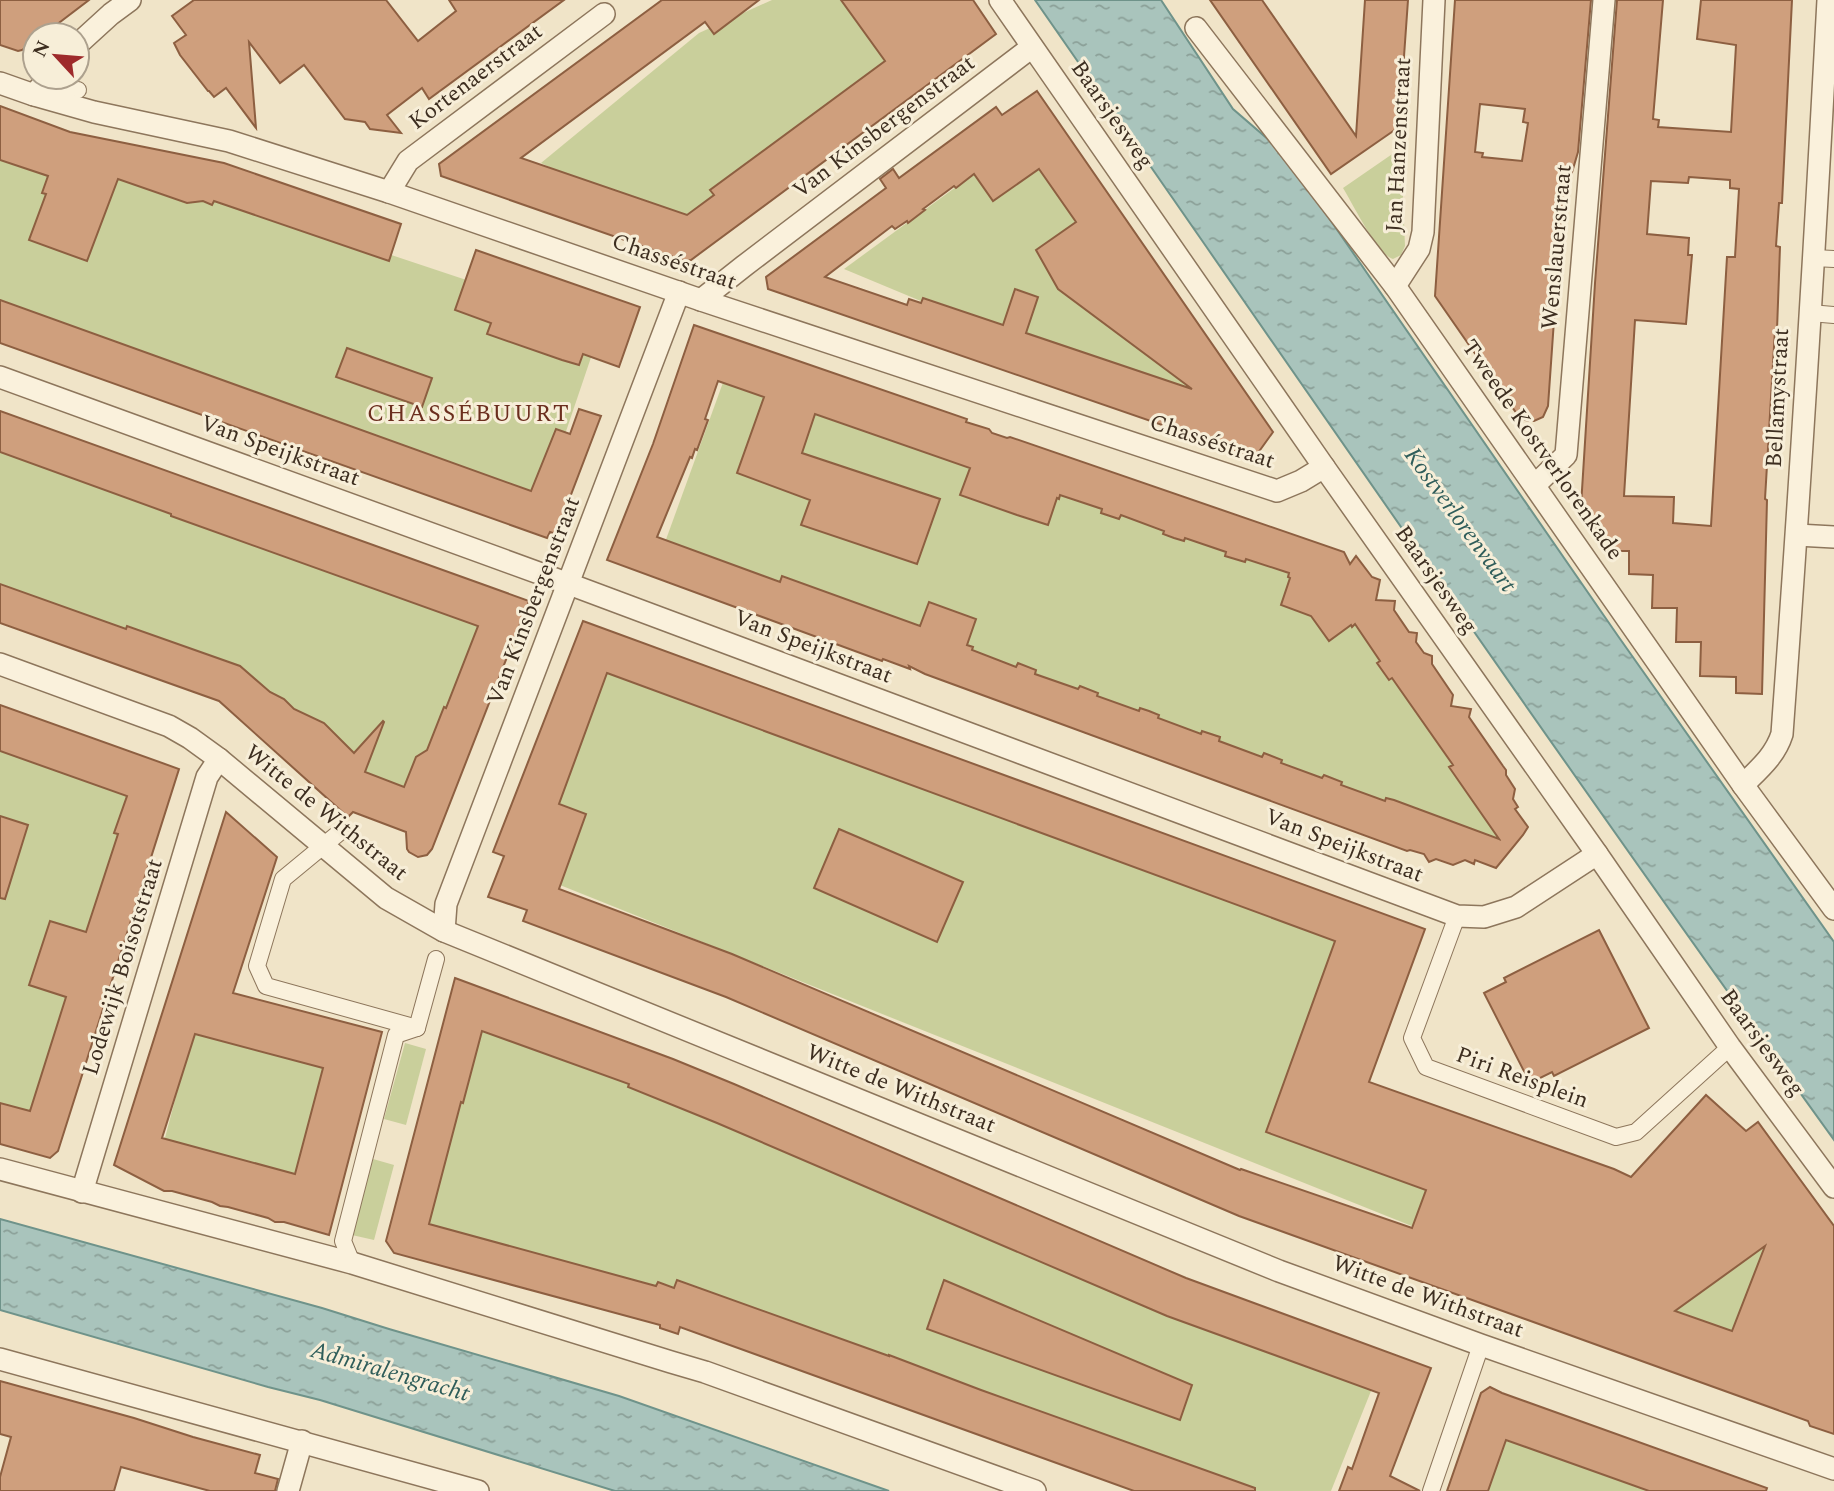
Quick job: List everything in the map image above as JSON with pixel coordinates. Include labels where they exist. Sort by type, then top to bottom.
[{"type":"street","points":[[91,32],[130,0]]},
{"type":"street","name":"Baarsjesweg","points":[[1000,0],[1730,1047],[1834,1186]]},
{"type":"street","name":"Jan Hanzenstraat","points":[[1395,286],[1419,249],[1423,232],[1434,0]]},
{"type":"street","name":"Wenslauerstraat","points":[[1535,485],[1566,455],[1604,0]]},
{"type":"street","name":"Bellamystraat","points":[[1743,785],[1770,759],[1782,734],[1810,313],[1824,258],[1828,0]]},
{"type":"street","name":"Kortenaerstraat","points":[[389,192],[408,161],[604,14]]},
{"type":"street","name":"Tweede Kostverlorenkade","points":[[1196,28],[1395,286],[1743,785],[1834,909]]},
{"type":"street","name":"Van Kinsbergenstraat","points":[[701,300],[1032,47]]},
{"type":"street","name":"Chasséstraat","points":[[0,83],[94,112],[229,141],[389,192],[701,300],[1277,491],[1324,467]]},
{"type":"street","points":[[34,95],[37,91]]},
{"type":"street","points":[[34,95],[69,91]]},
{"type":"street","name":"Van Kinsbergenstraat","points":[[444,931],[446,904],[679,292]]},
{"type":"street","points":[[1810,313],[1834,315]]},
{"type":"street","name":"Van Speijkstraat","points":[[0,377],[569,584],[1457,916],[1484,917],[1516,907],[1597,854]]},
{"type":"street","points":[[1797,535],[1834,537]]},
{"type":"street","name":"Witte de Withstraat","points":[[0,664],[169,726],[190,738],[219,759],[315,852],[386,898],[444,931],[1279,1271],[1480,1345],[1834,1469]]},
{"type":"street","name":"Lodewijk Boisotstraat","points":[[82,1192],[207,778],[219,759]]},
{"type":"street","points":[[340,832],[283,879],[257,966],[266,986],[417,1028]]},
{"type":"street","name":"Piri Reisplein","points":[[1457,916],[1412,1038],[1426,1067],[1616,1137],[1636,1132],[1730,1047]]},
{"type":"street","points":[[417,1028],[436,959]]},
{"type":"street","points":[[352,1263],[343,1241],[396,1035],[417,1028]]},
{"type":"street","points":[[0,1169],[352,1263],[705,1372],[1035,1491]]},
{"type":"street","points":[[1431,1491],[1480,1345]]},
{"type":"street","points":[[0,1359],[478,1491]]},
{"type":"street","points":[[288,1491],[302,1441]]},
{"type":"green space","points":[[772,0],[912,0],[935,40],[694,238],[541,163],[699,33]]},
{"type":"green space","points":[[0,125],[602,325],[536,520],[0,322]]},
{"type":"green space","points":[[1024,137],[1245,436],[844,269]]},
{"type":"green space","points":[[1401,148],[1405,246],[1401,255],[1393,259],[1373,239],[1343,188]]},
{"type":"green space","points":[[725,377],[1335,583],[1501,842],[664,545]]},
{"type":"green space","points":[[0,443],[488,617],[422,821],[261,693],[0,597]]},
{"type":"green space","points":[[587,653],[1363,932],[1345,1105],[1621,1207],[1708,1129],[1834,1293],[1834,1395],[525,871]]},
{"type":"green space","points":[[0,727],[154,782],[42,1127],[0,1118]]},
{"type":"green space","points":[[484,1017],[1375,1381],[1331,1491],[1212,1491],[419,1225]]},
{"type":"green space","points":[[195,1024],[339,1058],[312,1198],[161,1153]]},
{"type":"green space","points":[[405,1043],[426,1049],[406,1125],[384,1119]]},
{"type":"green space","points":[[373,1159],[394,1165],[374,1240],[352,1235]]},
{"type":"green space","points":[[1495,1429],[1671,1491],[1473,1491]]},
{"type":"water","name":"Kostverlorenvaart","points":[[1035,0],[1161,0],[1233,109],[1284,153],[1618,636],[1834,942],[1834,1140],[1532,715]]},
{"type":"water","name":"Admiralengracht","points":[[0,1219],[322,1308],[619,1396],[889,1491],[615,1491],[320,1400],[0,1310]]},
{"type":"building","points":[[0,0],[89,0],[61,21],[21,21],[21,50],[0,45]]},
{"type":"building","points":[[194,0],[386,0],[418,41],[456,11],[449,0],[564,0],[429,99],[422,88],[387,115],[401,133],[370,129],[365,122],[345,119],[304,65],[280,83],[249,42],[256,128],[226,88],[214,97],[208,91],[174,43],[186,35],[172,16]]},
{"type":"building","points":[[662,0],[759,0],[714,34],[705,22],[521,158],[687,215],[714,195],[710,190],[885,61],[841,0],[973,0],[996,34],[691,260],[685,261],[441,176],[439,164]]},
{"type":"building","points":[[1210,0],[1262,0],[1356,136],[1365,0],[1408,0],[1399,127],[1331,174]]},
{"type":"building","points":[[1455,0],[1591,0],[1578,152],[1562,206],[1548,406],[1543,417],[1534,421],[1525,420],[1517,414],[1435,296]],"holes":[[[1480,104],[1525,109],[1523,122],[1528,123],[1522,161],[1482,157],[1483,153],[1475,152]]]},
{"type":"building","points":[[1617,0],[1663,0],[1653,119],[1659,120],[1658,127],[1731,132],[1736,45],[1697,39],[1701,0],[1792,0],[1782,203],[1779,203],[1776,246],[1780,247],[1777,330],[1765,499],[1762,694],[1736,693],[1736,677],[1700,676],[1701,642],[1676,642],[1677,608],[1652,608],[1653,575],[1629,574],[1629,551],[1613,551],[1581,506]],"holes":[[[1689,177],[1730,180],[1730,188],[1739,189],[1735,257],[1727,257],[1711,526],[1673,523],[1674,497],[1624,496],[1635,320],[1686,324],[1692,255],[1688,255],[1689,238],[1647,234],[1651,181],[1688,183]]]},
{"type":"building","points":[[1037,91],[1273,432],[1255,457],[768,289],[766,277],[886,188],[880,179],[893,169],[899,178],[996,107],[1002,115]],"holes":[[[1039,169],[1076,222],[1036,250],[1058,289],[1192,389],[1026,333],[1038,297],[1015,289],[1003,325],[923,298],[921,303],[909,299],[907,305],[825,277],[892,226],[895,229],[907,221],[908,223],[925,210],[923,209],[974,174],[993,201]]]},
{"type":"building","points":[[0,106],[70,132],[224,163],[401,224],[389,261],[214,201],[212,205],[203,201],[187,203],[118,179],[87,261],[29,240],[46,194],[42,193],[48,176],[0,160]]},
{"type":"building","points":[[476,250],[640,307],[619,367],[583,354],[579,365],[487,334],[491,323],[455,310]]},
{"type":"building","points":[[0,300],[531,491],[556,429],[570,434],[579,409],[601,416],[556,534],[550,532],[547,538],[0,343]]},
{"type":"building","points":[[694,325],[967,419],[966,422],[989,429],[992,433],[1344,552],[1350,564],[1356,556],[1372,577],[1380,580],[1376,600],[1395,601],[1394,610],[1409,632],[1417,633],[1416,642],[1424,653],[1432,656],[1432,664],[1453,695],[1451,706],[1471,709],[1469,717],[1506,770],[1506,775],[1515,789],[1513,799],[1518,807],[1515,809],[1528,827],[1496,868],[1475,860],[1474,864],[1465,860],[1453,865],[1436,859],[1429,862],[1424,854],[1407,851],[909,666],[910,669],[883,659],[882,661],[607,560],[653,444]],"holes":[[[718,381],[764,397],[737,473],[810,500],[801,525],[917,564],[940,499],[802,453],[815,414],[970,468],[960,495],[1017,515],[1048,525],[1060,495],[1102,509],[1101,513],[1119,519],[1121,515],[1164,531],[1163,534],[1174,538],[1184,541],[1185,538],[1226,552],[1225,556],[1245,562],[1246,559],[1289,573],[1290,578],[1281,605],[1311,616],[1329,641],[1355,624],[1380,661],[1377,663],[1389,680],[1392,678],[1453,765],[1449,767],[1499,839],[1394,800],[1386,798],[1385,801],[1341,785],[1342,782],[1324,775],[1322,778],[1281,763],[1282,760],[1264,753],[1262,757],[1219,741],[1220,737],[1202,731],[1201,734],[1158,718],[1159,715],[1149,711],[1140,708],[1139,711],[1097,696],[1098,693],[1080,686],[1078,689],[1035,674],[1036,670],[1018,663],[1016,667],[972,650],[973,647],[967,645],[976,619],[929,602],[920,626],[782,576],[780,582],[657,537],[690,457],[692,458],[695,449],[697,450]]]},
{"type":"building","points":[[347,348],[432,378],[422,407],[336,377]]},
{"type":"building","points":[[0,411],[529,601],[432,849],[427,855],[418,857],[409,852],[406,832],[353,812],[348,817],[219,701],[0,623],[0,584],[240,666],[294,709],[324,723],[354,753],[383,721],[365,772],[404,787],[416,757],[427,750],[478,626],[0,452]]},
{"type":"building","points":[[583,621],[1425,929],[1369,1082],[1631,1177],[1706,1095],[1746,1131],[1758,1122],[1834,1226],[1834,1434],[1810,1426],[1808,1421],[1239,1216],[726,997],[523,921],[527,910],[488,897],[504,856],[493,852]],"holes":[[[607,673],[1335,941],[1266,1132],[1426,1190],[1412,1228],[1240,1170],[732,954],[559,889],[586,814],[559,804]],[[1765,1246],[1732,1331],[1675,1311]]]},
{"type":"building","points":[[0,705],[179,769],[58,1151],[50,1158],[0,1144],[0,1103],[30,1111],[66,997],[29,985],[50,921],[86,932],[118,834],[114,833],[127,796],[0,751]]},
{"type":"building","points":[[226,812],[277,857],[233,993],[382,1032],[329,1235],[164,1191],[114,1165]],"holes":[[[195,1034],[323,1068],[295,1174],[162,1138]]]},
{"type":"building","points":[[0,816],[28,825],[5,899],[0,898]]},
{"type":"building","points":[[839,829],[963,882],[937,942],[814,888]]},
{"type":"building","points":[[1599,930],[1649,1028],[1554,1076],[1552,1072],[1530,1083],[1484,993],[1506,982],[1504,978]]},
{"type":"building","points":[[455,978],[734,1084],[1186,1278],[1431,1368],[1390,1476],[1420,1491],[1339,1491],[1348,1467],[1352,1469],[1379,1393],[1167,1316],[628,1087],[629,1084],[482,1031],[429,1224],[656,1286],[658,1282],[674,1288],[677,1280],[1255,1488],[1255,1491],[1134,1491],[680,1327],[678,1334],[660,1328],[660,1325],[394,1253],[386,1241]]},
{"type":"building","points":[[944,1280],[1192,1385],[1180,1420],[927,1329]]},
{"type":"building","points":[[0,1381],[260,1455],[255,1473],[278,1479],[275,1491],[210,1491],[121,1467],[114,1491],[0,1491],[0,1477],[11,1437],[0,1434]]},
{"type":"building","points":[[1490,1387],[1767,1488],[1766,1491],[1649,1491],[1506,1440],[1488,1491],[1447,1491],[1481,1393]]},
{"type":"district","name":"CHASSÉBUURT","points":[[469,414]]}]
